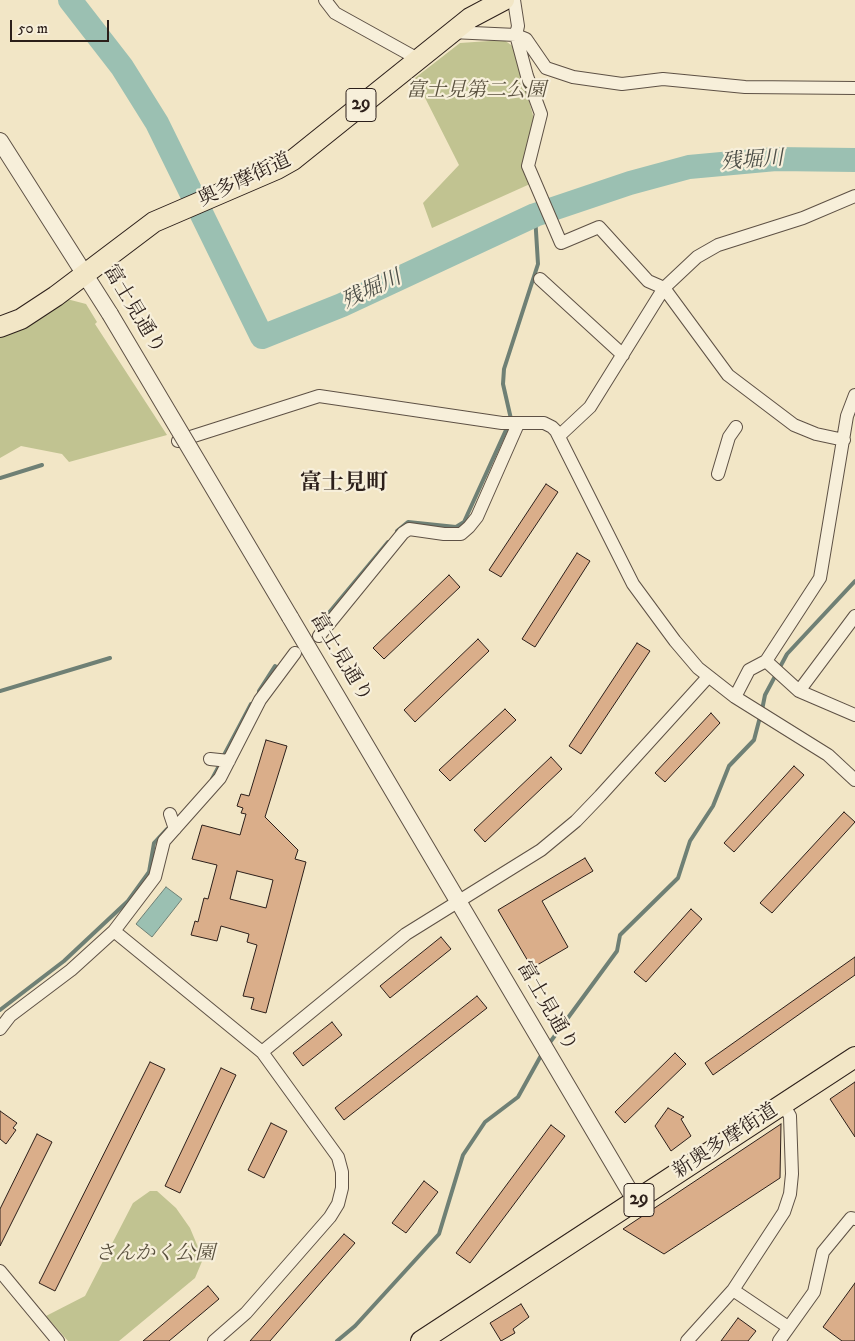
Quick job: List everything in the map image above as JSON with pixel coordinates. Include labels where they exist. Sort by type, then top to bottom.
[{"type":"main road","name":"奥多摩街道","points":[[0,327],[21,319],[154,222],[278,169],[293,160],[451,32],[487,7],[504,0]]},
{"type":"main road","name":"新奥多摩街道","points":[[422,1341],[855,1057]]},
{"type":"street","points":[[325,0],[335,12],[418,59]]},
{"type":"street","points":[[514,0],[518,26],[516,35],[540,114],[528,166],[560,243],[599,227],[648,281],[664,288],[728,375],[794,425],[816,434],[844,440]]},
{"type":"street","points":[[451,32],[516,35],[526,40],[546,68],[573,77],[622,84],[663,79],[745,87],[855,88]]},
{"type":"street","name":"富士見通り","points":[[0,141],[86,273],[636,1202]]},
{"type":"street","points":[[559,436],[590,406],[664,288],[697,257],[718,245],[803,218],[855,196]]},
{"type":"street","points":[[540,279],[623,354]]},
{"type":"street","points":[[774,668],[820,578],[847,416],[855,395]]},
{"type":"street","points":[[178,441],[319,396],[510,424],[544,423],[552,426],[559,436],[633,584],[675,640],[708,677],[735,697],[828,755],[855,780]]},
{"type":"street","points":[[319,636],[402,533],[409,529],[444,534],[461,534],[469,527],[477,517],[510,424]]},
{"type":"street","points":[[718,474],[729,437],[736,427]]},
{"type":"street","points":[[799,690],[855,616]]},
{"type":"street","points":[[0,1029],[10,1016],[71,970],[114,932],[155,877],[164,841],[220,778],[260,700],[295,653]]},
{"type":"street","points":[[735,697],[750,670],[774,668],[799,690],[855,715]]},
{"type":"street","points":[[262,1052],[406,934],[541,850],[576,821],[708,677]]},
{"type":"street","points":[[210,759],[229,761]]},
{"type":"street","points":[[170,814],[175,828]]},
{"type":"street","points":[[114,932],[262,1052],[338,1157],[342,1172],[342,1188],[338,1204],[330,1217],[246,1313],[214,1341]]},
{"type":"street","points":[[687,1341],[733,1290],[784,1212],[790,1194],[792,1174],[790,1116],[783,1104]]},
{"type":"street","points":[[779,1341],[814,1292],[823,1252],[851,1218],[855,1218]]},
{"type":"street","points":[[0,1271],[58,1341]]},
{"type":"street","points":[[733,1290],[788,1327]]},
{"type":"green space","name":"富士見第二公園","points":[[504,40],[514,47],[534,119],[530,184],[432,228],[423,203],[459,165],[415,78],[460,43]]},
{"type":"green space","points":[[63,298],[86,304],[97,322],[95,324],[167,435],[69,462],[62,454],[21,446],[0,458],[0,332]]},
{"type":"green space","name":"さんかく公園","points":[[150,1191],[157,1191],[176,1208],[190,1228],[203,1259],[195,1278],[119,1341],[68,1341],[46,1316],[85,1296],[133,1203]]},
{"type":"shaded area","points":[[166,887],[182,899],[152,937],[136,924]]},
{"type":"building","points":[[546,484],[558,492],[501,577],[489,570]]},
{"type":"building","points":[[577,553],[590,561],[535,647],[522,639]]},
{"type":"building","points":[[449,575],[460,587],[384,659],[373,648]]},
{"type":"building","points":[[478,639],[489,651],[415,722],[404,710]]},
{"type":"building","points":[[637,643],[650,651],[581,754],[569,746]]},
{"type":"building","points":[[505,709],[516,720],[450,781],[439,770]]},
{"type":"building","points":[[711,713],[720,723],[665,782],[655,773]]},
{"type":"building","points":[[266,740],[287,746],[265,817],[298,850],[295,859],[306,862],[266,1013],[251,1009],[254,998],[243,996],[257,945],[247,942],[249,934],[221,926],[217,941],[191,935],[195,921],[198,922],[204,898],[208,899],[217,865],[192,859],[202,825],[240,835],[246,814],[241,813],[243,808],[237,806],[241,794],[249,796]],"holes":[[[237,871],[273,880],[266,908],[230,899]]]},
{"type":"building","points":[[551,757],[562,769],[485,842],[474,830]]},
{"type":"building","points":[[794,766],[804,775],[734,852],[724,843]]},
{"type":"building","points":[[844,812],[855,822],[772,913],[760,903]]},
{"type":"building","points":[[585,858],[593,871],[542,901],[568,947],[532,968],[498,910]]},
{"type":"building","points":[[691,909],[702,919],[646,982],[634,972]]},
{"type":"building","points":[[441,937],[451,949],[390,998],[380,986]]},
{"type":"building","points":[[855,957],[855,975],[713,1075],[705,1063]]},
{"type":"building","points":[[477,996],[487,1008],[344,1120],[335,1108]]},
{"type":"building","points":[[332,1022],[342,1035],[303,1066],[293,1053]]},
{"type":"building","points":[[675,1053],[686,1064],[625,1123],[615,1112]]},
{"type":"building","points":[[150,1062],[165,1069],[55,1291],[39,1283]]},
{"type":"building","points":[[221,1068],[236,1075],[180,1193],[165,1186]]},
{"type":"building","points":[[855,1082],[855,1137],[830,1099]]},
{"type":"building","points":[[668,1108],[684,1117],[681,1119],[691,1136],[671,1151],[655,1126]]},
{"type":"building","points":[[0,1111],[17,1123],[13,1128],[16,1130],[6,1144],[0,1139]]},
{"type":"building","points":[[271,1123],[287,1131],[264,1178],[248,1170]]},
{"type":"building","points":[[781,1124],[780,1178],[664,1254],[623,1229]]},
{"type":"building","points":[[551,1125],[565,1136],[470,1263],[456,1253]]},
{"type":"building","points":[[37,1134],[52,1142],[0,1246],[0,1209]]},
{"type":"building","points":[[424,1181],[438,1192],[406,1233],[392,1223]]},
{"type":"building","points":[[344,1234],[355,1243],[270,1341],[250,1341]]},
{"type":"building","points":[[855,1283],[855,1341],[842,1341],[823,1327]]},
{"type":"building","points":[[208,1286],[219,1299],[169,1341],[143,1341]]},
{"type":"building","points":[[521,1304],[529,1317],[513,1329],[515,1333],[501,1341],[490,1323]]},
{"type":"building","points":[[738,1318],[756,1331],[748,1341],[721,1341]]},
{"type":"waterway","name":"残堀川","points":[[70,0],[122,67],[157,123],[262,337],[342,305],[535,215],[630,183],[689,167],[776,159],[855,160]]},
{"type":"waterway","points":[[397,531],[408,522],[456,527],[464,522],[511,419],[503,384],[504,369],[538,264],[535,215]]},
{"type":"waterway","points":[[0,478],[42,465]]},
{"type":"waterway","points":[[322,621],[388,542]]},
{"type":"waterway","points":[[762,710],[765,695],[787,654],[855,581]]},
{"type":"waterway","points":[[0,691],[110,658]]},
{"type":"waterway","points":[[259,691],[275,666]]},
{"type":"waterway","points":[[223,757],[251,704]]},
{"type":"waterway","points":[[548,1045],[617,951],[620,935],[678,878],[690,841],[713,806],[729,766],[754,740],[760,717]]},
{"type":"waterway","points":[[212,779],[220,764]]},
{"type":"waterway","points":[[0,1010],[64,961],[128,901],[149,872],[154,843],[167,829]]},
{"type":"waterway","points":[[337,1341],[355,1326],[439,1234],[463,1155],[485,1122],[518,1097],[543,1052]]},
{"type":"district","name":"富士見町","points":[[344,484]]}]
